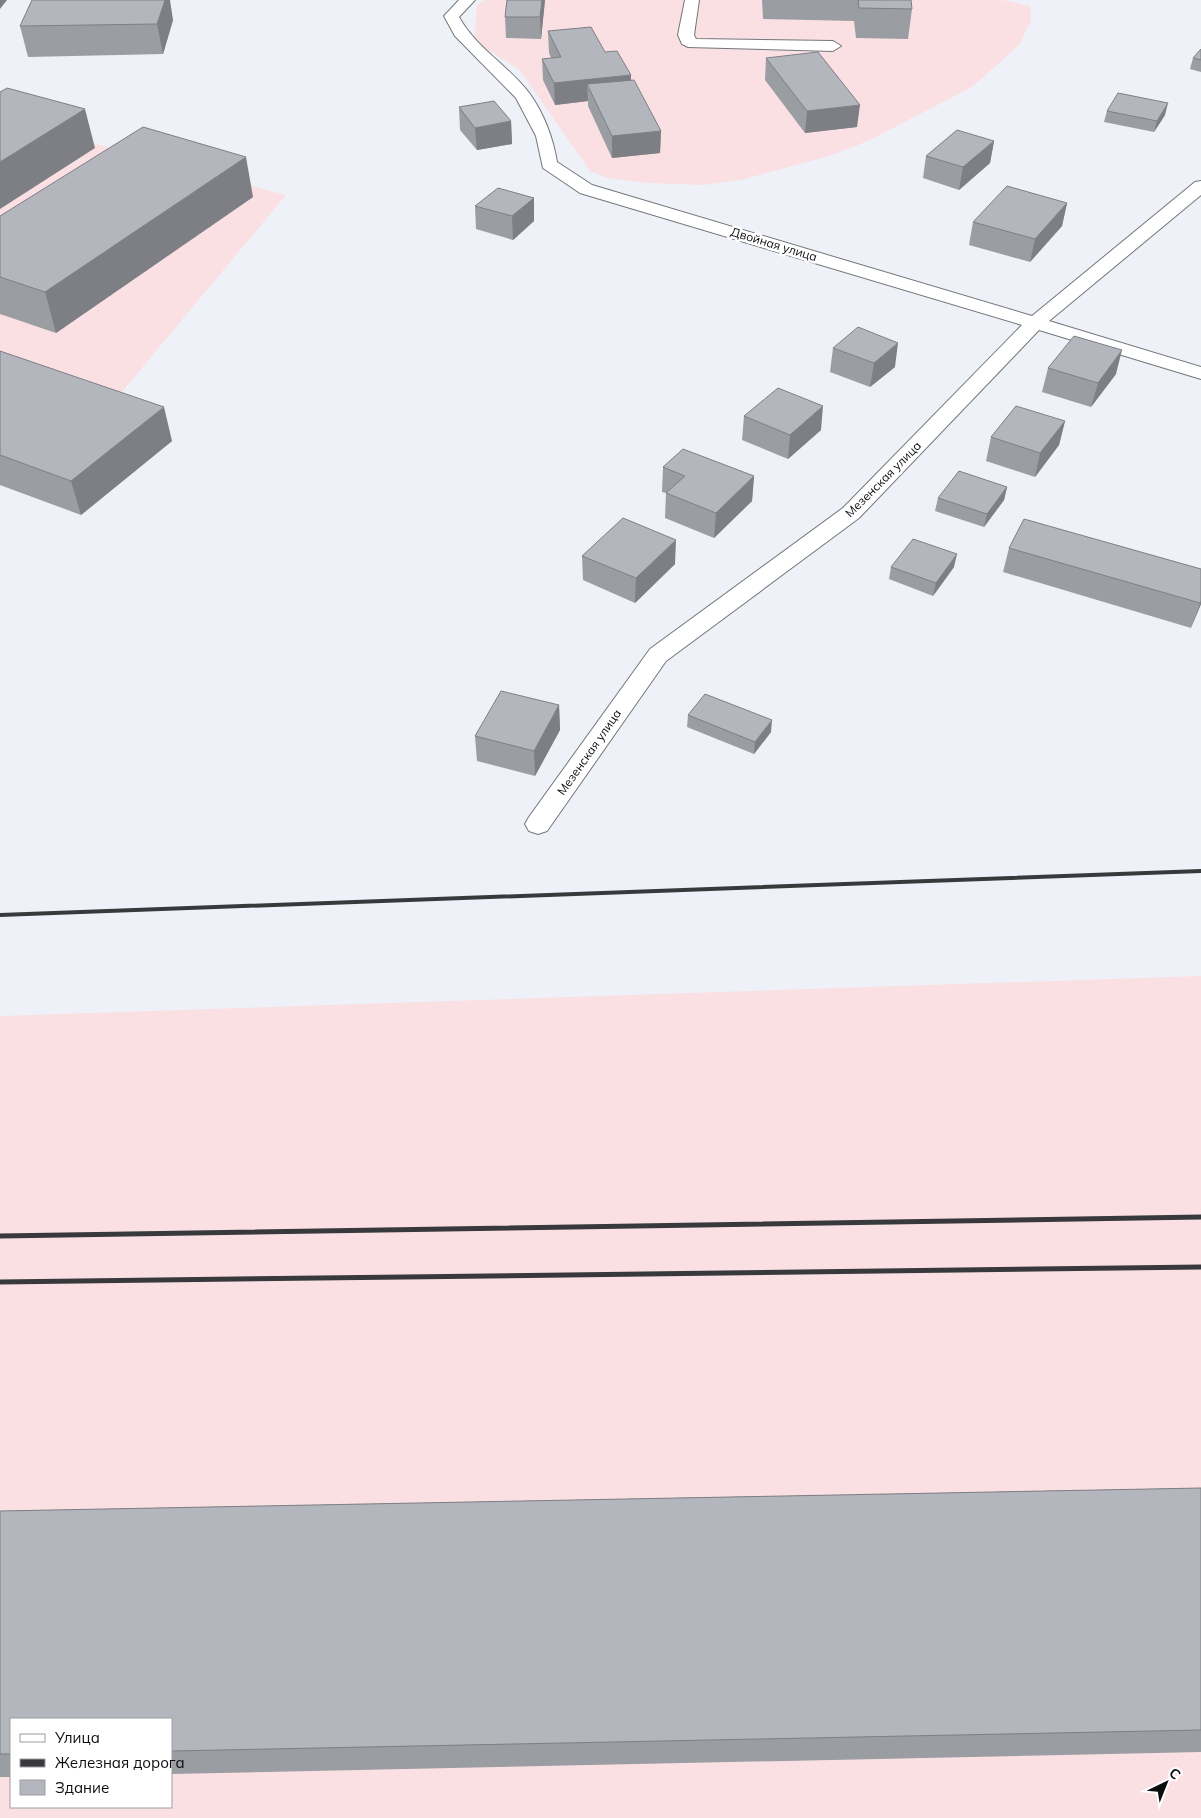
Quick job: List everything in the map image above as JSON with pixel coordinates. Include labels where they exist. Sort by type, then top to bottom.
[{"type":"street","name":"Двойная улица","points":[[468,0],[451,16],[460,33],[523,96],[544,136],[549,164],[586,190],[1035,322],[1201,373]]},
{"type":"street","points":[[692,0],[686,35],[687,41],[693,44],[833,46]]},
{"type":"street","name":"Мезенская улица","points":[[538,824],[658,655],[851,513],[1035,322],[1201,186]]},
{"type":"shaded area","points":[[485,0],[1003,0],[1030,6],[1031,20],[1019,45],[972,87],[868,141],[829,156],[745,179],[704,185],[646,183],[607,178],[590,171],[519,69],[474,42],[477,5]]},
{"type":"shaded area","points":[[0,118],[286,195],[81,441],[0,487]]},
{"type":"shaded area","points":[[1201,976],[1201,1818],[0,1818],[0,1016]]},
{"type":"building","points":[[32,0],[165,0],[157,24],[20,26]]},
{"type":"building","points":[[507,0],[542,0],[540,17],[505,17]]},
{"type":"building","points":[[858,0],[911,0],[912,9],[859,8]]},
{"type":"building","points":[[591,27],[605,52],[617,51],[631,75],[554,83],[542,59],[561,57],[548,31]]},
{"type":"building","points":[[1201,49],[1201,60],[1193,58]]},
{"type":"building","points":[[818,52],[860,105],[807,111],[766,58]]},
{"type":"building","points":[[634,80],[661,131],[612,136],[587,84]]},
{"type":"building","points":[[7,88],[85,109],[0,162],[0,92]]},
{"type":"building","points":[[1118,93],[1168,103],[1157,121],[1107,111]]},
{"type":"building","points":[[494,101],[511,121],[475,128],[459,107]]},
{"type":"building","points":[[143,127],[246,157],[45,292],[0,277],[0,216]]},
{"type":"building","points":[[957,130],[994,141],[963,167],[926,156]]},
{"type":"building","points":[[1007,186],[1067,203],[1035,239],[973,222]]},
{"type":"building","points":[[498,188],[534,198],[512,216],[475,206]]},
{"type":"building","points":[[858,327],[898,343],[874,363],[833,348]]},
{"type":"building","points":[[1074,336],[1122,350],[1098,383],[1048,368]]},
{"type":"building","points":[[0,351],[164,407],[71,481],[0,455]]},
{"type":"building","points":[[778,388],[823,406],[790,435],[744,416]]},
{"type":"building","points":[[1016,406],[1065,421],[1040,453],[991,437]]},
{"type":"building","points":[[683,449],[754,476],[716,513],[666,493],[685,476],[663,467]]},
{"type":"building","points":[[959,471],[1007,487],[987,514],[938,498]]},
{"type":"building","points":[[623,518],[676,540],[636,578],[582,556]]},
{"type":"building","points":[[1024,519],[1201,569],[1201,601],[1200,603],[1009,548]]},
{"type":"building","points":[[913,539],[957,554],[936,583],[891,567]]},
{"type":"building","points":[[501,691],[559,705],[534,751],[475,736]]},
{"type":"building","points":[[705,694],[772,720],[755,742],[688,715]]},
{"type":"building","points":[[1201,1488],[1201,1730],[172,1751],[172,1718],[10,1718],[10,1754],[0,1754],[0,1511]]},
{"type":"railway","points":[[0,915],[1201,871]]},
{"type":"railway","points":[[0,1236],[1201,1217]]},
{"type":"railway","points":[[0,1282],[1201,1267]]}]
